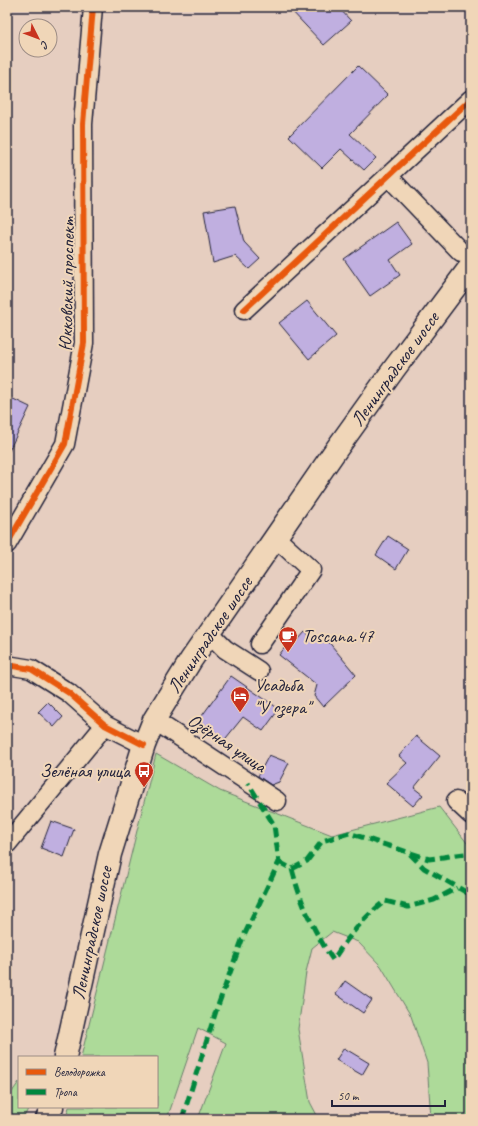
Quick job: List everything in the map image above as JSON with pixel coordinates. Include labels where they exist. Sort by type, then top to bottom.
[{"type":"main road","name":"Ленинградское шоссе","points":[[65,1056],[110,854],[144,745],[154,720],[209,633],[394,369],[466,259]]},
{"type":"main road","points":[[47,1119],[52,1108]]},
{"type":"street","name":"Юкковский проспект","points":[[8,541],[64,444],[84,343],[83,124],[93,7]]},
{"type":"street","points":[[244,310],[471,99]]},
{"type":"street","points":[[388,176],[466,259]]},
{"type":"street","points":[[260,644],[311,570],[276,538]]},
{"type":"street","points":[[209,633],[225,649],[259,671]]},
{"type":"street","points":[[7,665],[31,670],[69,693],[105,725],[144,745]]},
{"type":"street","name":"Озёрная улица","points":[[154,720],[277,801]]},
{"type":"street","points":[[7,844],[105,725]]},
{"type":"street","points":[[456,801],[471,815]]},
{"type":"green space","points":[[156,754],[220,791],[332,835],[439,807],[471,848],[471,1119],[431,1119],[427,1063],[411,1016],[381,966],[358,942],[332,932],[312,948],[306,972],[298,1029],[310,1102],[319,1119],[198,1119],[226,1043],[198,1028],[167,1119],[66,1119],[69,1108],[158,1108],[158,1056],[81,1056]]},
{"type":"green space","points":[[18,1083],[18,1108],[28,1108],[23,1119],[7,1119],[7,1099]]},
{"type":"building","points":[[288,7],[338,7],[351,21],[324,45]]},
{"type":"building","points":[[358,66],[388,95],[350,134],[376,158],[364,170],[341,149],[322,168],[289,136]]},
{"type":"building","points":[[235,206],[244,242],[260,259],[249,269],[235,256],[213,263],[204,211]]},
{"type":"building","points":[[396,222],[412,244],[390,260],[400,275],[370,296],[344,259]]},
{"type":"building","points":[[307,301],[336,336],[309,359],[279,323]]},
{"type":"building","points":[[7,396],[30,407],[7,455]]},
{"type":"building","points":[[388,536],[408,549],[396,569],[376,555]]},
{"type":"building","name":"Усадьба \"У озера\"","points":[[305,632],[315,640],[327,640],[356,675],[323,707],[314,696],[317,685],[279,655],[290,641],[298,640]]},
{"type":"building","name":"Усадьба \"У озера\"","points":[[231,676],[279,709],[263,731],[243,717],[222,743],[196,724]]},
{"type":"building","points":[[48,702],[63,717],[54,727],[38,712]]},
{"type":"building","points":[[416,736],[440,756],[414,788],[423,795],[413,806],[386,783],[407,763],[399,756]]},
{"type":"building","points":[[269,755],[289,763],[279,782],[271,785],[258,776]]},
{"type":"building","points":[[51,821],[74,829],[64,857],[41,848]]},
{"type":"building","points":[[345,981],[372,1000],[363,1013],[336,994]]},
{"type":"building","points":[[344,1048],[369,1063],[362,1075],[336,1060]]},
{"type":"marked path","points":[[182,1119],[216,1011],[242,940],[279,862],[274,825],[248,783]]},
{"type":"marked path","points":[[279,862],[292,869],[307,861],[322,841],[349,833],[429,859],[471,853]]},
{"type":"marked path","points":[[410,854],[424,868],[471,895]]},
{"type":"marked path","points":[[292,869],[299,894],[308,916],[319,938],[333,960],[356,928],[385,901],[408,907],[434,900],[457,888]]},
{"type":"cycle path","points":[[7,544],[65,444],[84,343],[83,124],[93,7]]},
{"type":"cycle path","points":[[244,310],[471,99]]},
{"type":"cycle path","points":[[7,665],[31,669],[69,693],[105,725],[144,745]]},
{"type":"place","name":"Toscana.47","points":[[288,653]]},
{"type":"place","name":"Усадьба \"У озера\"","points":[[240,713]]},
{"type":"place","name":"Зелёная улица","points":[[144,788]]}]
